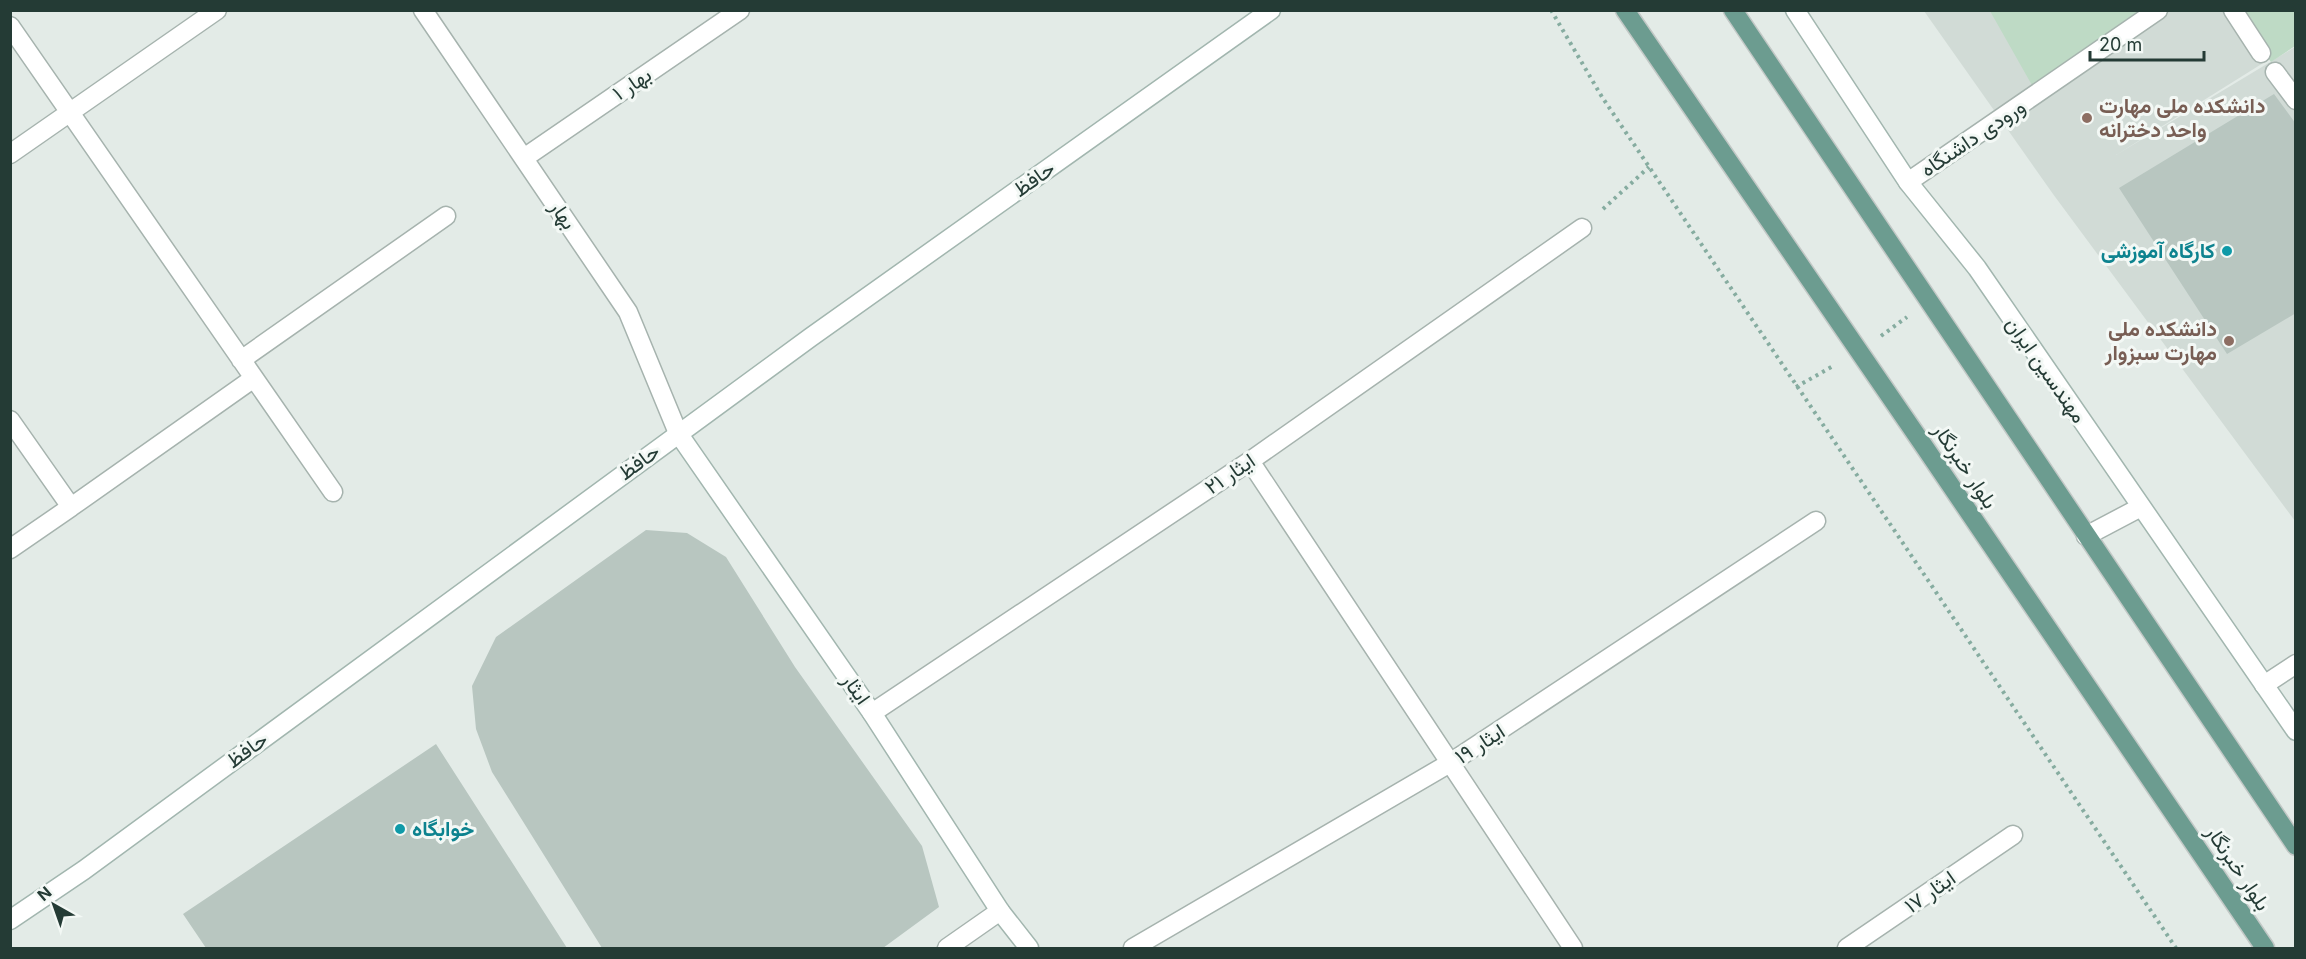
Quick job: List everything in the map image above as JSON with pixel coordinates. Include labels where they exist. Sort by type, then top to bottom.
[{"type":"main road","name":"بلوار خبرنگار","points":[[1625,10],[2265,948]]},
{"type":"main road","points":[[1733,10],[2295,846]]},
{"type":"street","points":[[10,154],[217,10]]},
{"type":"street","name":"بهار","points":[[423,10],[628,312],[678,433]]},
{"type":"street","name":"بهار ۱","points":[[524,158],[740,10]]},
{"type":"street","name":"حافظ","points":[[10,920],[84,870],[811,337],[1271,10]]},
{"type":"street","name":"مهندسین ایران","points":[[1795,10],[1908,182],[1977,268],[2295,731]]},
{"type":"street","name":"ورودی داشنگاه","points":[[1908,182],[2158,10]]},
{"type":"street","points":[[2234,10],[2261,53]]},
{"type":"street","points":[[10,26],[333,492]]},
{"type":"street","points":[[2275,72],[2295,100]]},
{"type":"street","points":[[241,360],[446,216]]},
{"type":"street","name":"ایثار ۲۱","points":[[872,713],[1250,461],[1582,228]]},
{"type":"street","points":[[10,549],[254,378]]},
{"type":"street","points":[[10,420],[70,507]]},
{"type":"street","name":"ایثار","points":[[678,433],[872,713],[1000,911],[1029,948]]},
{"type":"street","points":[[1250,461],[1573,948]]},
{"type":"street","points":[[2086,536],[2141,507]]},
{"type":"street","name":"ایثار ۱۹","points":[[1133,948],[1450,764],[1815,521]]},
{"type":"street","points":[[2264,685],[2295,664]]},
{"type":"street","name":"ایثار ۱۷","points":[[1847,948],[2013,835]]},
{"type":"street","points":[[947,948],[1000,911]]},
{"type":"path","points":[[1551,10],[1602,97],[2176,948]]},
{"type":"path","points":[[1582,228],[1649,167]]},
{"type":"path","points":[[1796,387],[1859,351],[1929,302]]},
{"type":"shaded area","points":[[1924,11],[2295,11],[2295,43],[2116,155],[2295,47],[2295,521],[2053,194]]},
{"type":"green space","points":[[1990,11],[2158,11],[2037,94]]},
{"type":"green space","points":[[2235,11],[2295,11],[2295,46],[2271,62]]},
{"type":"building","name":"کارگاه آموزشی","points":[[2274,94],[2296,124],[2296,313],[2227,354],[2119,188]]},
{"type":"building","points":[[646,530],[687,533],[726,557],[795,667],[922,846],[939,907],[883,948],[602,948],[492,772],[476,729],[472,686],[496,637]]},
{"type":"building","name":"خوابگاه","points":[[436,744],[567,948],[206,948],[183,914]]},
{"type":"place","name":"دانشکده ملی مهارت واحد دخترانه","points":[[2087,118]]},
{"type":"place","name":"کارگاه آموزشی","points":[[2227,251]]},
{"type":"place","name":"دانشکده ملی مهارت سبزوار","points":[[2229,341]]},
{"type":"place","name":"خوابگاه","points":[[400,829]]}]
